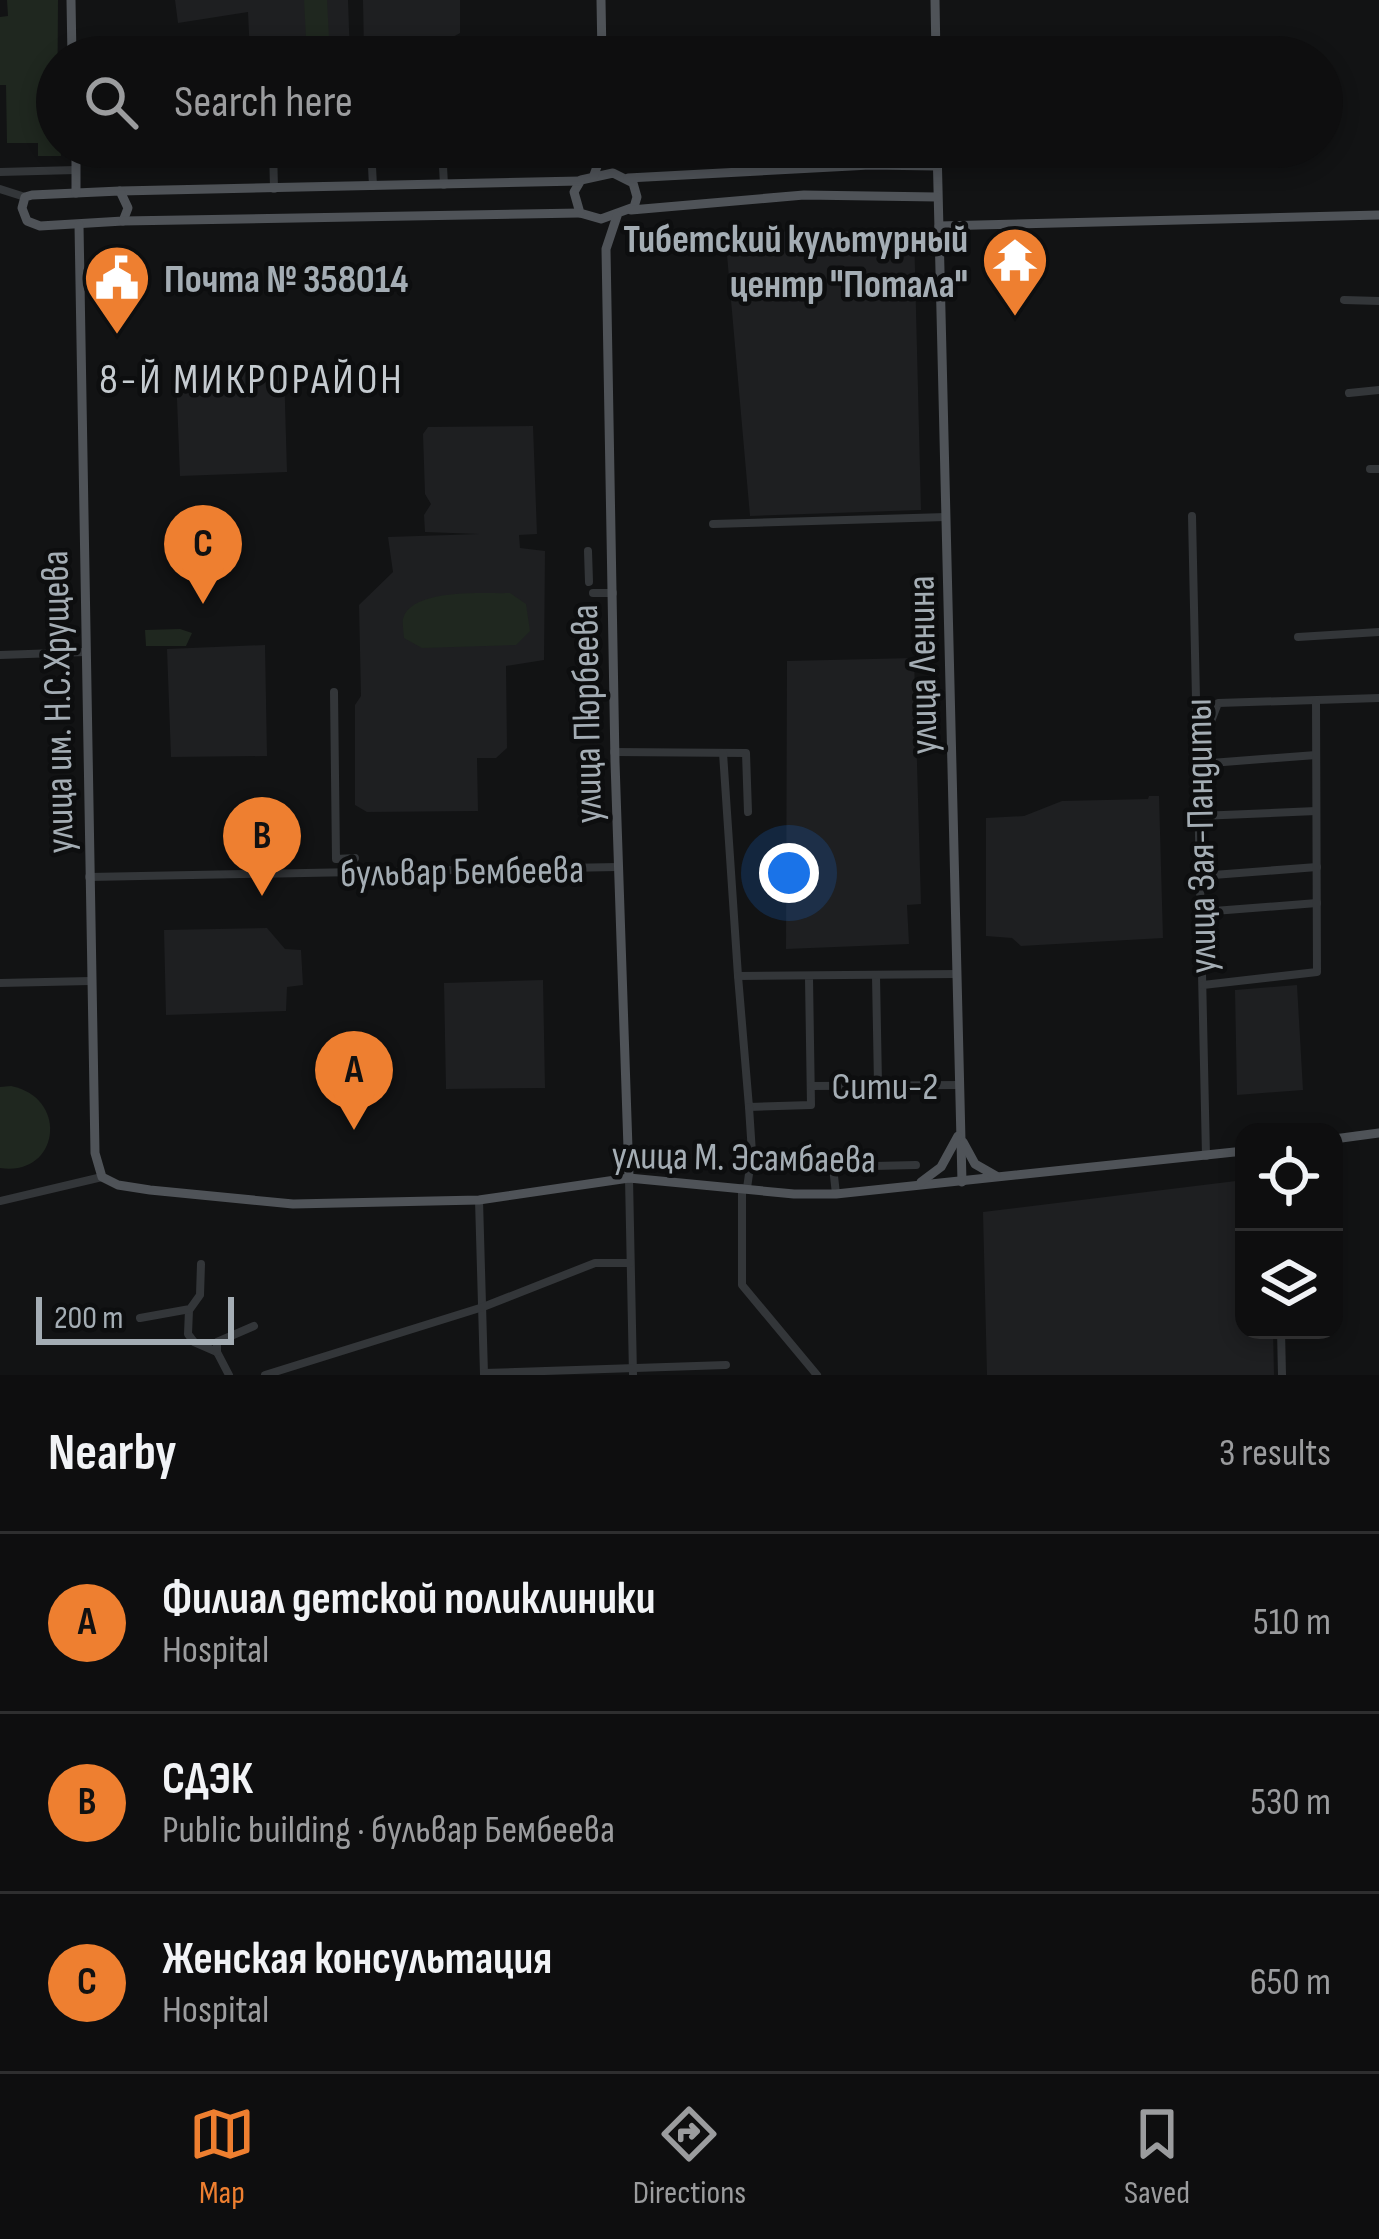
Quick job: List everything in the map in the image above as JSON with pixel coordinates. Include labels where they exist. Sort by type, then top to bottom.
[{"type":"main road","points":[[71,0],[72,36]]},
{"type":"main road","points":[[601,0],[602,36]]},
{"type":"main road","points":[[935,0],[936,36]]},
{"type":"main road","points":[[594,175],[597,168]]},
{"type":"main road","points":[[618,168],[638,197],[631,210]]},
{"type":"main road","points":[[803,168],[594,175],[580,181],[76,193],[25,197],[22,208],[27,220],[40,226],[580,213],[593,219],[631,210],[804,195],[938,197]]},
{"type":"main road","name":"улица Ленина","points":[[937,168],[962,1182]]},
{"type":"main road","points":[[76,170],[76,193]]},
{"type":"main road","points":[[580,181],[573,200],[580,213]]},
{"type":"main road","points":[[120,191],[128,208],[123,221]]},
{"type":"main road","points":[[939,226],[1379,215]]},
{"type":"main road","points":[[606,249],[617,216]]},
{"type":"main road","points":[[593,219],[606,249]]},
{"type":"main road","name":"улица им. Н.С.Хрущева","points":[[79,225],[90,981],[95,1153],[102,1177]]},
{"type":"main road","name":"улица Пюрбеева","points":[[606,249],[614,752],[629,1178]]},
{"type":"main road","points":[[960,1131],[975,1164],[1001,1178]]},
{"type":"main road","points":[[911,1186],[941,1167],[960,1131]]},
{"type":"main road","points":[[1343,1138],[1379,1133]]},
{"type":"main road","name":"улица М. Эсамбаева","points":[[102,1177],[150,1190],[293,1204],[479,1200],[629,1178],[836,1194],[1235,1152]]},
{"type":"street","points":[[274,168],[274,189]]},
{"type":"street","points":[[372,168],[373,186]]},
{"type":"street","points":[[443,168],[444,184]]},
{"type":"street","points":[[1,180],[76,170]]},
{"type":"street","points":[[1,180],[25,197]]},
{"type":"street","points":[[1345,300],[1379,301]]},
{"type":"street","points":[[1349,393],[1379,390]]},
{"type":"street","name":"улица Зая-Пандиты","points":[[1192,516],[1206,1156]]},
{"type":"street","points":[[713,524],[948,517]]},
{"type":"street","points":[[588,551],[589,582]]},
{"type":"street","points":[[593,593],[613,593]]},
{"type":"street","points":[[1298,638],[1379,632]]},
{"type":"street","points":[[0,655],[85,652]]},
{"type":"street","name":"бульвар Бембеева","points":[[334,692],[337,859],[355,858]]},
{"type":"street","points":[[1316,755],[1198,760],[1218,703],[1379,698]]},
{"type":"street","points":[[1203,985],[1317,972],[1316,701]]},
{"type":"street","points":[[614,752],[746,753],[748,812]]},
{"type":"street","points":[[723,753],[752,1153],[744,1188],[742,1286],[817,1375]]},
{"type":"street","points":[[1199,816],[1316,811]]},
{"type":"street","name":"бульвар Бембеева","points":[[89,877],[618,867]]},
{"type":"street","points":[[1200,876],[1317,867]]},
{"type":"street","points":[[1201,912],[1317,903]]},
{"type":"street","points":[[738,976],[957,974]]},
{"type":"street","points":[[876,976],[878,1084]]},
{"type":"street","points":[[749,1107],[811,1105],[809,978]]},
{"type":"street","points":[[0,983],[90,981]]},
{"type":"street","name":"Сити-2","points":[[811,1086],[959,1085]]},
{"type":"street","points":[[752,1153],[792,1155],[805,1169],[916,1165]]},
{"type":"street","points":[[833,1167],[836,1194]]},
{"type":"street","points":[[0,1202],[102,1177]]},
{"type":"street","points":[[629,1178],[633,1372]]},
{"type":"street","points":[[479,1200],[484,1374],[726,1365]]},
{"type":"street","points":[[266,1375],[483,1306],[595,1264],[630,1263]]},
{"type":"street","points":[[201,1264],[200,1295],[190,1309],[188,1334],[194,1342],[217,1352]]},
{"type":"street","points":[[140,1318],[190,1309]]},
{"type":"street","points":[[229,1375],[217,1342],[254,1327]]},
{"type":"street","points":[[1281,1339],[1282,1375]]},
{"type":"shaded area","points":[[7,0],[58,0],[58,36],[36,36],[36,143],[7,143],[6,85],[0,85],[0,17],[8,16]]},
{"type":"shaded area","points":[[175,0],[348,0],[349,36],[249,36],[248,12],[178,23]]},
{"type":"shaded area","points":[[304,0],[327,0],[329,36],[306,36]]},
{"type":"shaded area","points":[[363,0],[460,0],[460,33],[455,36],[364,36]]},
{"type":"shaded area","points":[[914,231],[921,510],[750,516],[725,232]]},
{"type":"shaded area","points":[[284,370],[287,472],[180,476],[176,374]]},
{"type":"shaded area","points":[[533,426],[537,534],[519,535],[520,548],[545,551],[544,660],[506,666],[507,748],[496,758],[477,758],[478,811],[367,812],[355,805],[355,705],[361,696],[359,605],[393,572],[388,537],[479,534],[425,532],[424,515],[431,504],[425,494],[423,434],[428,427]]},
{"type":"shaded area","points":[[510,593],[526,604],[530,631],[516,645],[422,648],[404,638],[403,619],[419,602],[450,595]]},
{"type":"shaded area","points":[[145,630],[192,633],[186,646],[146,646]]},
{"type":"shaded area","points":[[265,645],[267,756],[171,757],[167,649]]},
{"type":"shaded area","points":[[914,658],[921,904],[907,905],[909,944],[786,949],[787,661]]},
{"type":"shaded area","points":[[1159,796],[1163,938],[1021,946],[1012,938],[986,936],[986,818],[1024,816],[1062,801]]},
{"type":"shaded area","points":[[267,928],[285,949],[301,950],[303,985],[287,987],[286,1011],[166,1015],[164,930]]},
{"type":"shaded area","points":[[543,980],[545,1088],[446,1089],[444,983]]},
{"type":"shaded area","points":[[1297,985],[1303,1090],[1237,1095],[1235,990]]},
{"type":"shaded area","points":[[0,1087],[30,1093],[42,1105],[50,1135],[35,1161],[20,1168],[0,1168]]},
{"type":"shaded area","points":[[1235,1181],[1235,1339],[1273,1339],[1274,1375],[987,1375],[983,1212]]},
{"type":"place","name":"Тибетский культурный центр \"Потала\"","points":[[1015,319]]},
{"type":"place","name":"Почта № 358014","points":[[117,337]]},
{"type":"place","name":"Женская консультация","points":[[203,604]]},
{"type":"place","name":"СДЭК","points":[[262,896]]},
{"type":"place","name":"Филиал детской поликлиники","points":[[354,1130]]},
{"type":"district","name":"8-Й МИКРОРАЙОН","points":[[252,378]]}]
